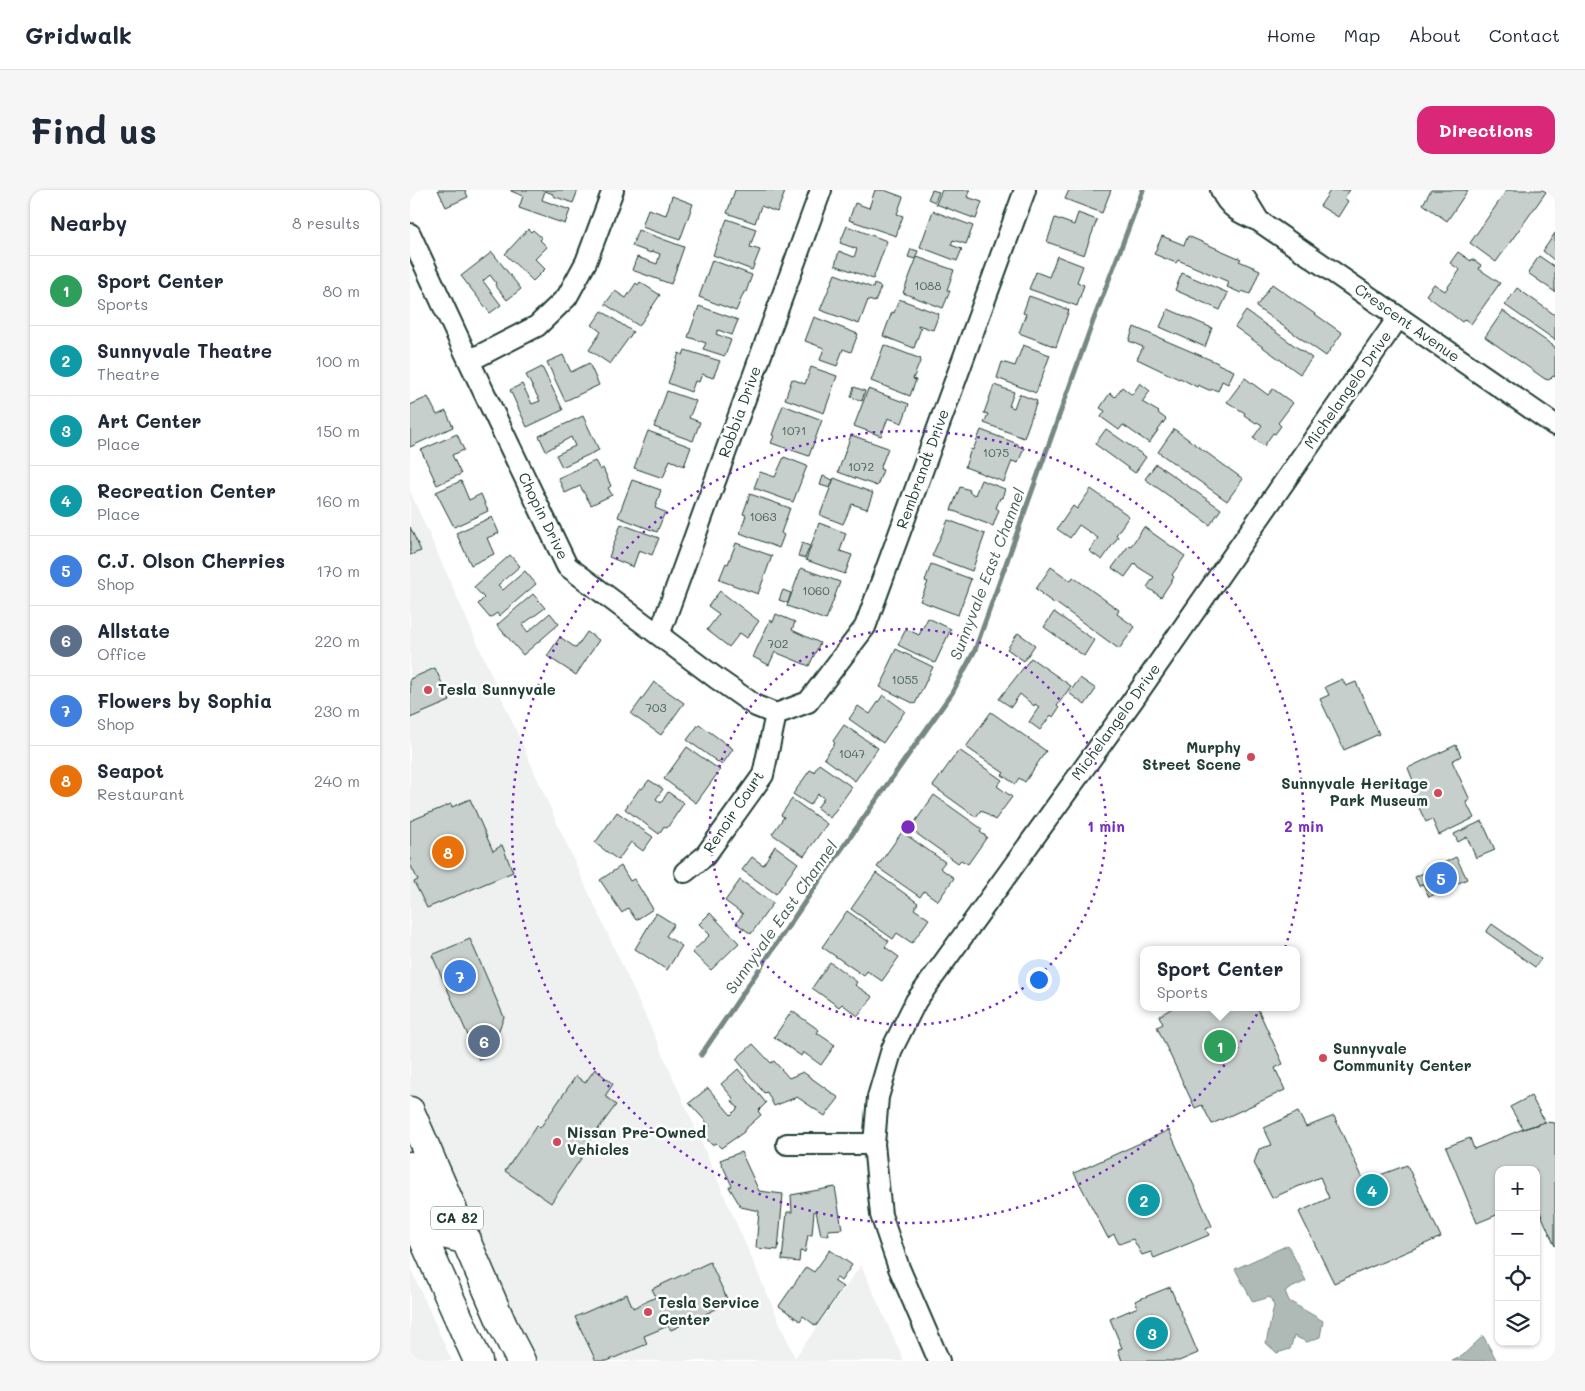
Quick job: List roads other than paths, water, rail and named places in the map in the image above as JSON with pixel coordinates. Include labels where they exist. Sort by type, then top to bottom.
[{"type":"main road","name":"CA 82","points":[[410,1110],[503,1326],[521,1361]]},
{"type":"main road","points":[[410,1166],[443,1234],[467,1240]]},
{"type":"main road","name":"CA 82","points":[[410,1209],[478,1361]]},
{"type":"main road","points":[[442,1282],[457,1281],[503,1326]]},
{"type":"street","points":[[469,361],[537,326],[567,297],[586,262],[613,190]]},
{"type":"street","name":"Robbia Drive","points":[[659,635],[821,190]]},
{"type":"street","name":"Rembrandt Drive","points":[[776,714],[808,702],[864,627],[1025,190]]},
{"type":"street","name":"Crescent Avenue","points":[[1222,190],[1224,196],[1237,211],[1259,221],[1555,425]]},
{"type":"street","name":"Crescent Avenue","points":[[1240,190],[1259,221]]},
{"type":"street","name":"Chopin Drive","points":[[410,234],[567,566],[756,706],[776,714]]},
{"type":"street","name":"Michelangelo Drive","points":[[939,1361],[899,1268],[881,1215],[874,1144],[878,1097],[892,1049],[916,1001],[1133,700],[1398,318]]},
{"type":"street","name":"Renoir Court","points":[[685,872],[706,856],[763,775],[776,714]]},
{"type":"street","points":[[787,1144],[874,1144]]},
{"type":"waterway","name":"Sunnyvale East Channel","points":[[701,1055],[819,881],[952,693],[975,650],[1092,324],[1143,190]]},
{"type":"place","name":"Tesla Sunnyvale","points":[[428,690]]},
{"type":"place","name":"Murphy Street Scene","points":[[1251,757]]},
{"type":"place","name":"Sunnyvale Heritage Park Museum","points":[[1438,793]]},
{"type":"place","name":"Seapot","points":[[448,852]]},
{"type":"place","name":"C.J. Olson Cherries","points":[[1441,878]]},
{"type":"place","name":"Flowers by Sophia","points":[[460,976]]},
{"type":"place","name":"Allstate","points":[[484,1041]]},
{"type":"place","name":"Sport Center","points":[[1220,1046]]},
{"type":"place","name":"Sunnyvale Community Center","points":[[1323,1058]]},
{"type":"place","name":"Nissan Pre-Owned Vehicles","points":[[557,1142]]},
{"type":"place","name":"Recreation Center","points":[[1372,1190]]},
{"type":"place","name":"Sunnyvale Theatre","points":[[1144,1200]]},
{"type":"place","name":"Tesla Service Center","points":[[648,1312]]},
{"type":"place","name":"Art Center","points":[[1152,1333]]}]
